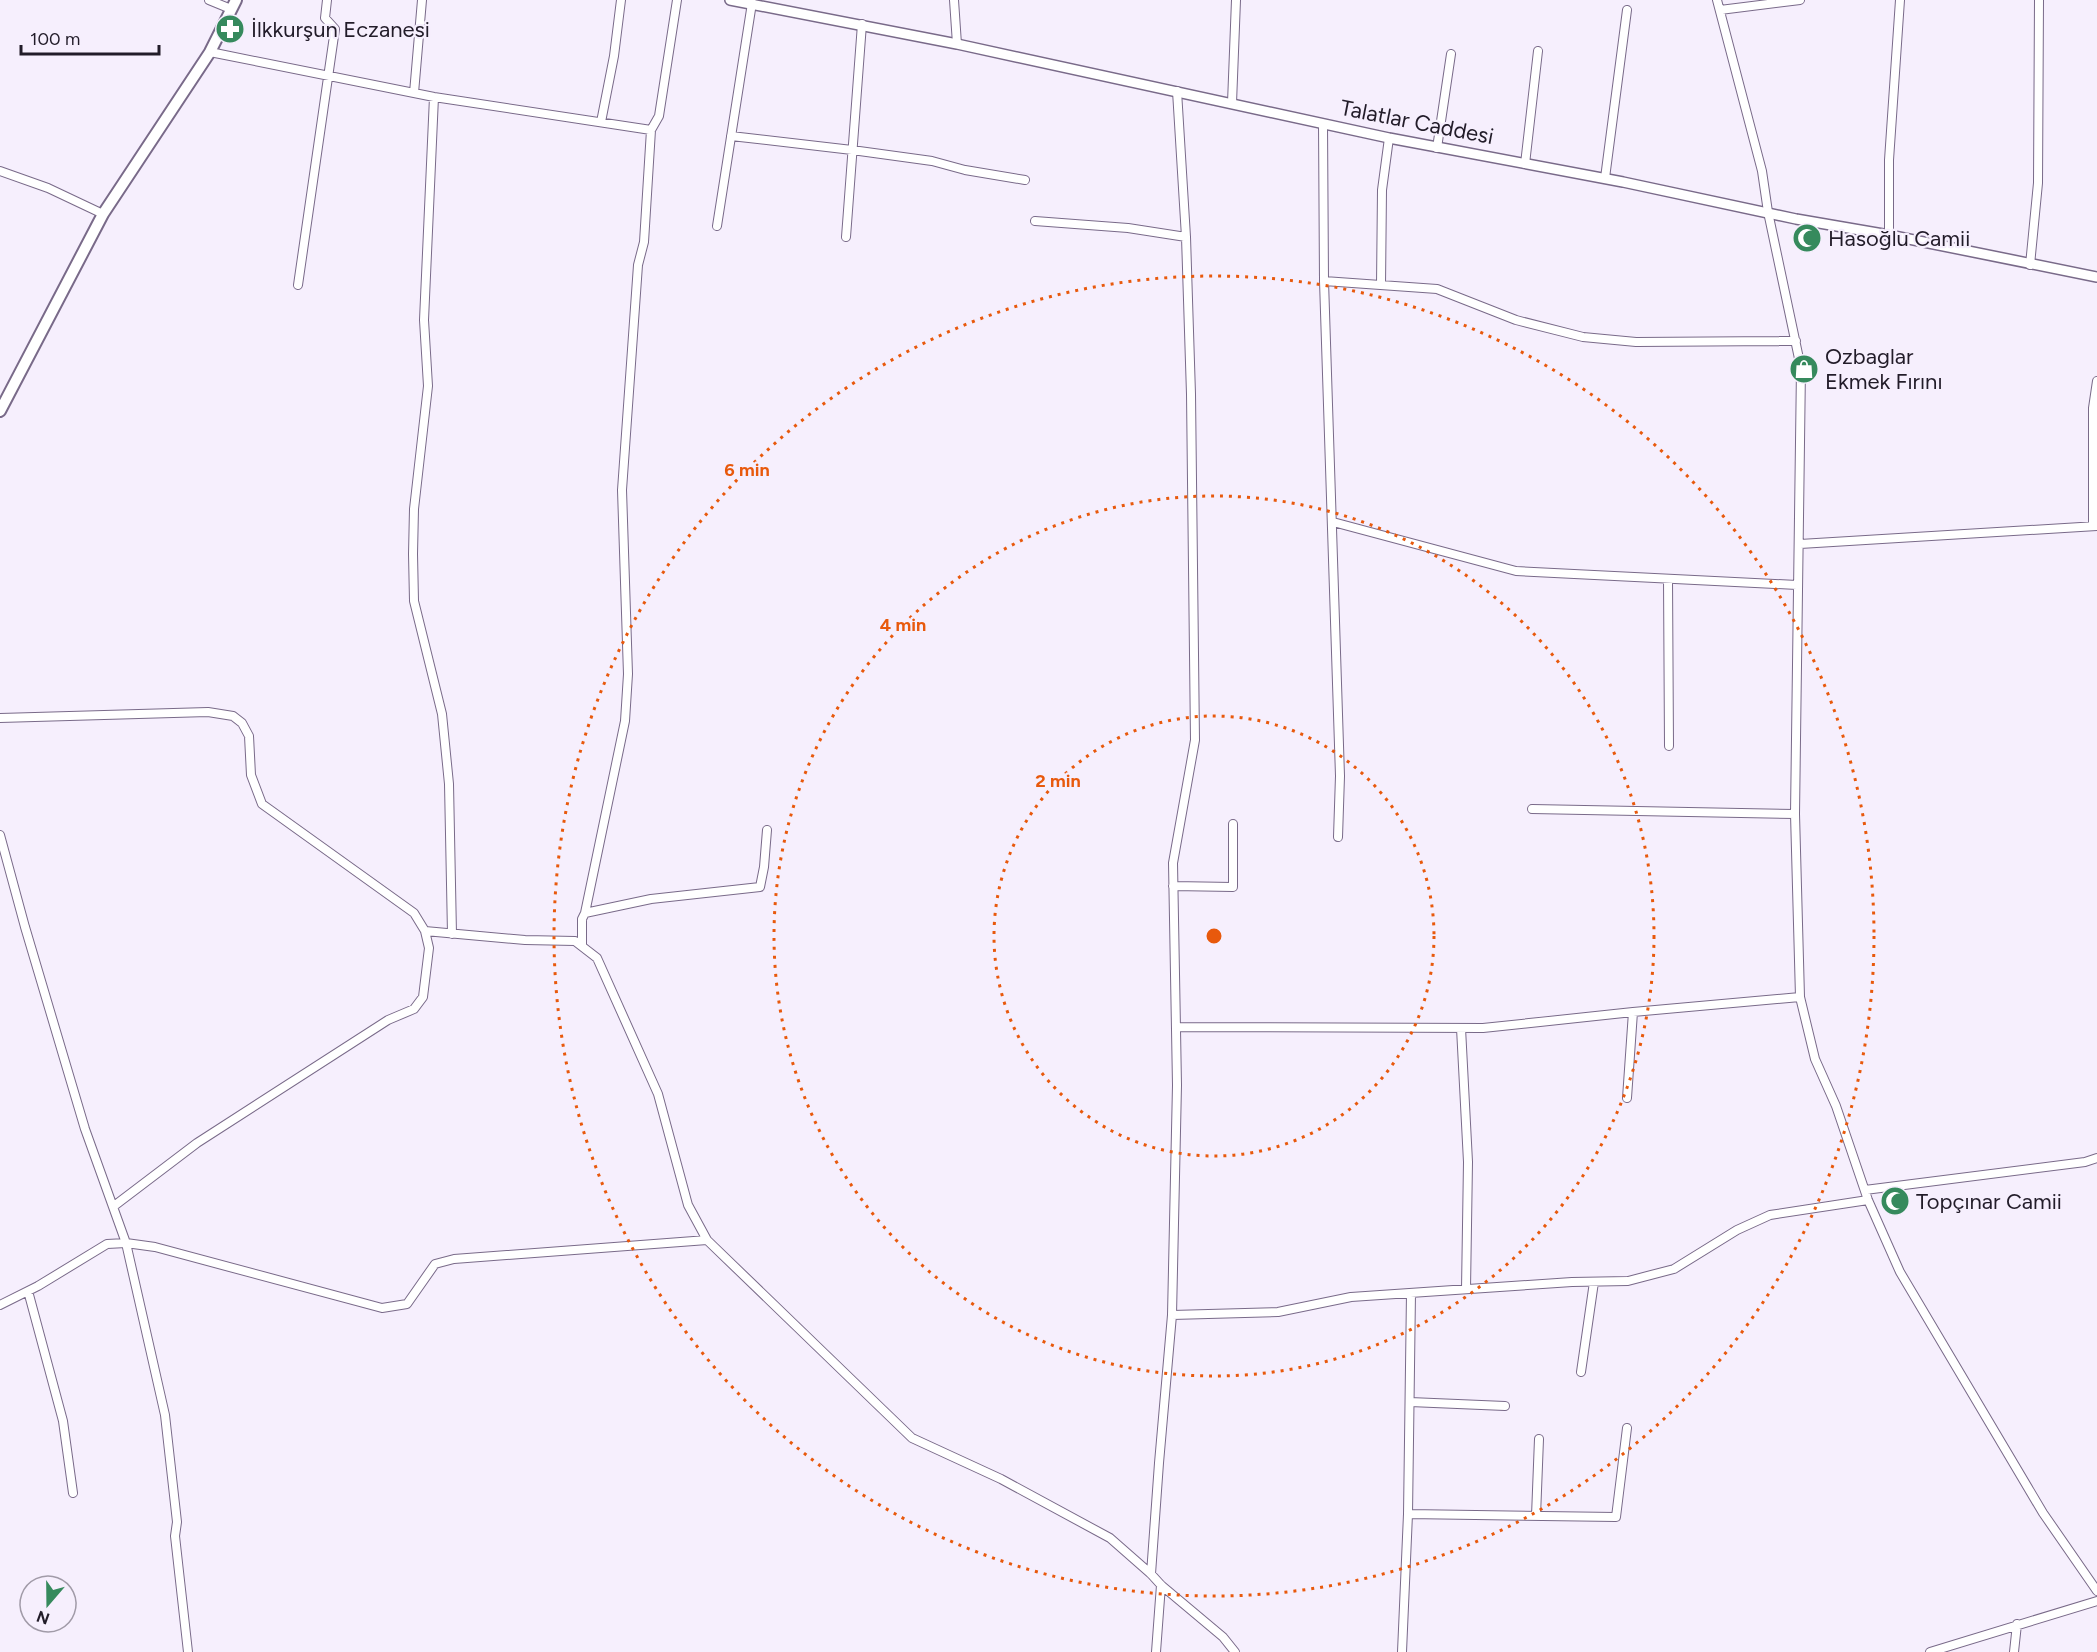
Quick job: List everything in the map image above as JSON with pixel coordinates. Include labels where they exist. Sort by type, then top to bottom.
[{"type":"main road","points":[[0,411],[103,214],[210,52],[234,4]]},
{"type":"street","points":[[208,0],[234,4]]},
{"type":"street","points":[[298,285],[335,28],[325,18],[327,0]]},
{"type":"street","points":[[414,93],[422,0]]},
{"type":"street","points":[[601,122],[614,56],[621,0]]},
{"type":"street","points":[[582,946],[582,919],[585,914],[625,720],[627,674],[622,490],[638,265],[644,242],[651,130],[659,116],[677,0]]},
{"type":"street","name":"Talatlar Caddesi","points":[[730,0],[862,24],[1437,148],[1605,178],[1796,219],[1889,235],[2097,278]]},
{"type":"street","points":[[954,0],[957,44]]},
{"type":"street","points":[[1232,103],[1236,0]]},
{"type":"street","points":[[1717,0],[1762,171],[1768,212],[1801,368],[1795,814],[1800,997],[1815,1059],[1836,1106],[1868,1200],[1906,1282],[2043,1513],[2097,1591]]},
{"type":"street","points":[[1720,10],[1800,0]]},
{"type":"street","points":[[1889,235],[1889,160],[1900,0]]},
{"type":"street","points":[[2030,265],[2038,183],[2038,0]]},
{"type":"street","points":[[717,226],[752,3]]},
{"type":"street","points":[[1605,178],[1627,10]]},
{"type":"street","points":[[846,237],[862,24]]},
{"type":"street","points":[[1525,164],[1538,51]]},
{"type":"street","points":[[210,52],[434,98],[651,130]]},
{"type":"street","points":[[1437,148],[1451,54]]},
{"type":"street","points":[[1151,1574],[1172,1315],[1177,1085],[1173,863],[1195,740],[1191,394],[1186,237],[1177,91]]},
{"type":"street","points":[[434,98],[424,320],[428,386],[414,509],[414,601],[442,714],[446,749],[449,784],[452,934]]},
{"type":"street","points":[[1323,123],[1324,281],[1340,776],[1338,837]]},
{"type":"street","points":[[731,136],[932,161],[965,170],[1025,180]]},
{"type":"street","points":[[1381,285],[1382,190],[1389,138]]},
{"type":"street","points":[[0,171],[48,188],[103,214]]},
{"type":"street","points":[[1035,221],[1128,228],[1186,237]]},
{"type":"street","points":[[1324,281],[1437,289],[1516,320],[1583,337],[1636,342],[1796,341]]},
{"type":"street","points":[[1800,544],[2095,526],[2093,408],[2097,381]]},
{"type":"street","points":[[1333,522],[1516,571],[1797,585]]},
{"type":"street","points":[[1668,579],[1669,746]]},
{"type":"street","points":[[0,718],[208,712],[233,716],[242,723],[249,736],[251,775],[262,804],[414,914],[425,931],[429,948],[423,997],[414,1009],[379,1025],[197,1143],[114,1206]]},
{"type":"street","points":[[1532,809],[1795,814]]},
{"type":"street","points":[[1173,886],[1233,887],[1233,824]]},
{"type":"street","points":[[585,914],[651,899],[760,887],[765,867],[767,830]]},
{"type":"street","points":[[0,835],[85,1129],[126,1243],[165,1414],[188,1652]]},
{"type":"street","points":[[425,931],[575,941],[597,958],[658,1094],[688,1205],[707,1240],[912,1438],[1001,1479],[1110,1538],[1223,1637],[1235,1652]]},
{"type":"street","points":[[1176,1027],[1495,1027],[1800,997]]},
{"type":"street","points":[[1627,1098],[1632,1012]]},
{"type":"street","points":[[1461,1028],[1468,1162],[1466,1289]]},
{"type":"street","points":[[1865,1190],[2085,1162],[2097,1158]]},
{"type":"street","points":[[1172,1315],[1278,1312],[1351,1297],[1628,1281],[1674,1269],[1737,1230],[1770,1215],[1868,1200]]},
{"type":"street","points":[[0,1305],[107,1244],[156,1246],[382,1308],[407,1304],[435,1264],[454,1259],[707,1240]]},
{"type":"street","points":[[1581,1372],[1594,1282]]},
{"type":"street","points":[[28,1291],[63,1420],[74,1493]]},
{"type":"street","points":[[1402,1652],[1408,1514],[1411,1293]]},
{"type":"street","points":[[1410,1402],[1456,1402],[1505,1406]]},
{"type":"street","points":[[1408,1514],[1616,1517],[1627,1428]]},
{"type":"street","points":[[1536,1516],[1539,1439]]},
{"type":"street","points":[[1156,1652],[1161,1585]]},
{"type":"street","points":[[1930,1652],[2097,1601]]},
{"type":"street","points":[[2014,1652],[2017,1624]]},
{"type":"place","name":"İlkkurşun Eczanesi","points":[[230,29]]},
{"type":"place","name":"Hasoğlu Camii","points":[[1807,238]]},
{"type":"place","name":"Ozbaglar Ekmek Fırını","points":[[1804,369]]},
{"type":"place","name":"Topçınar Camii","points":[[1895,1201]]}]
